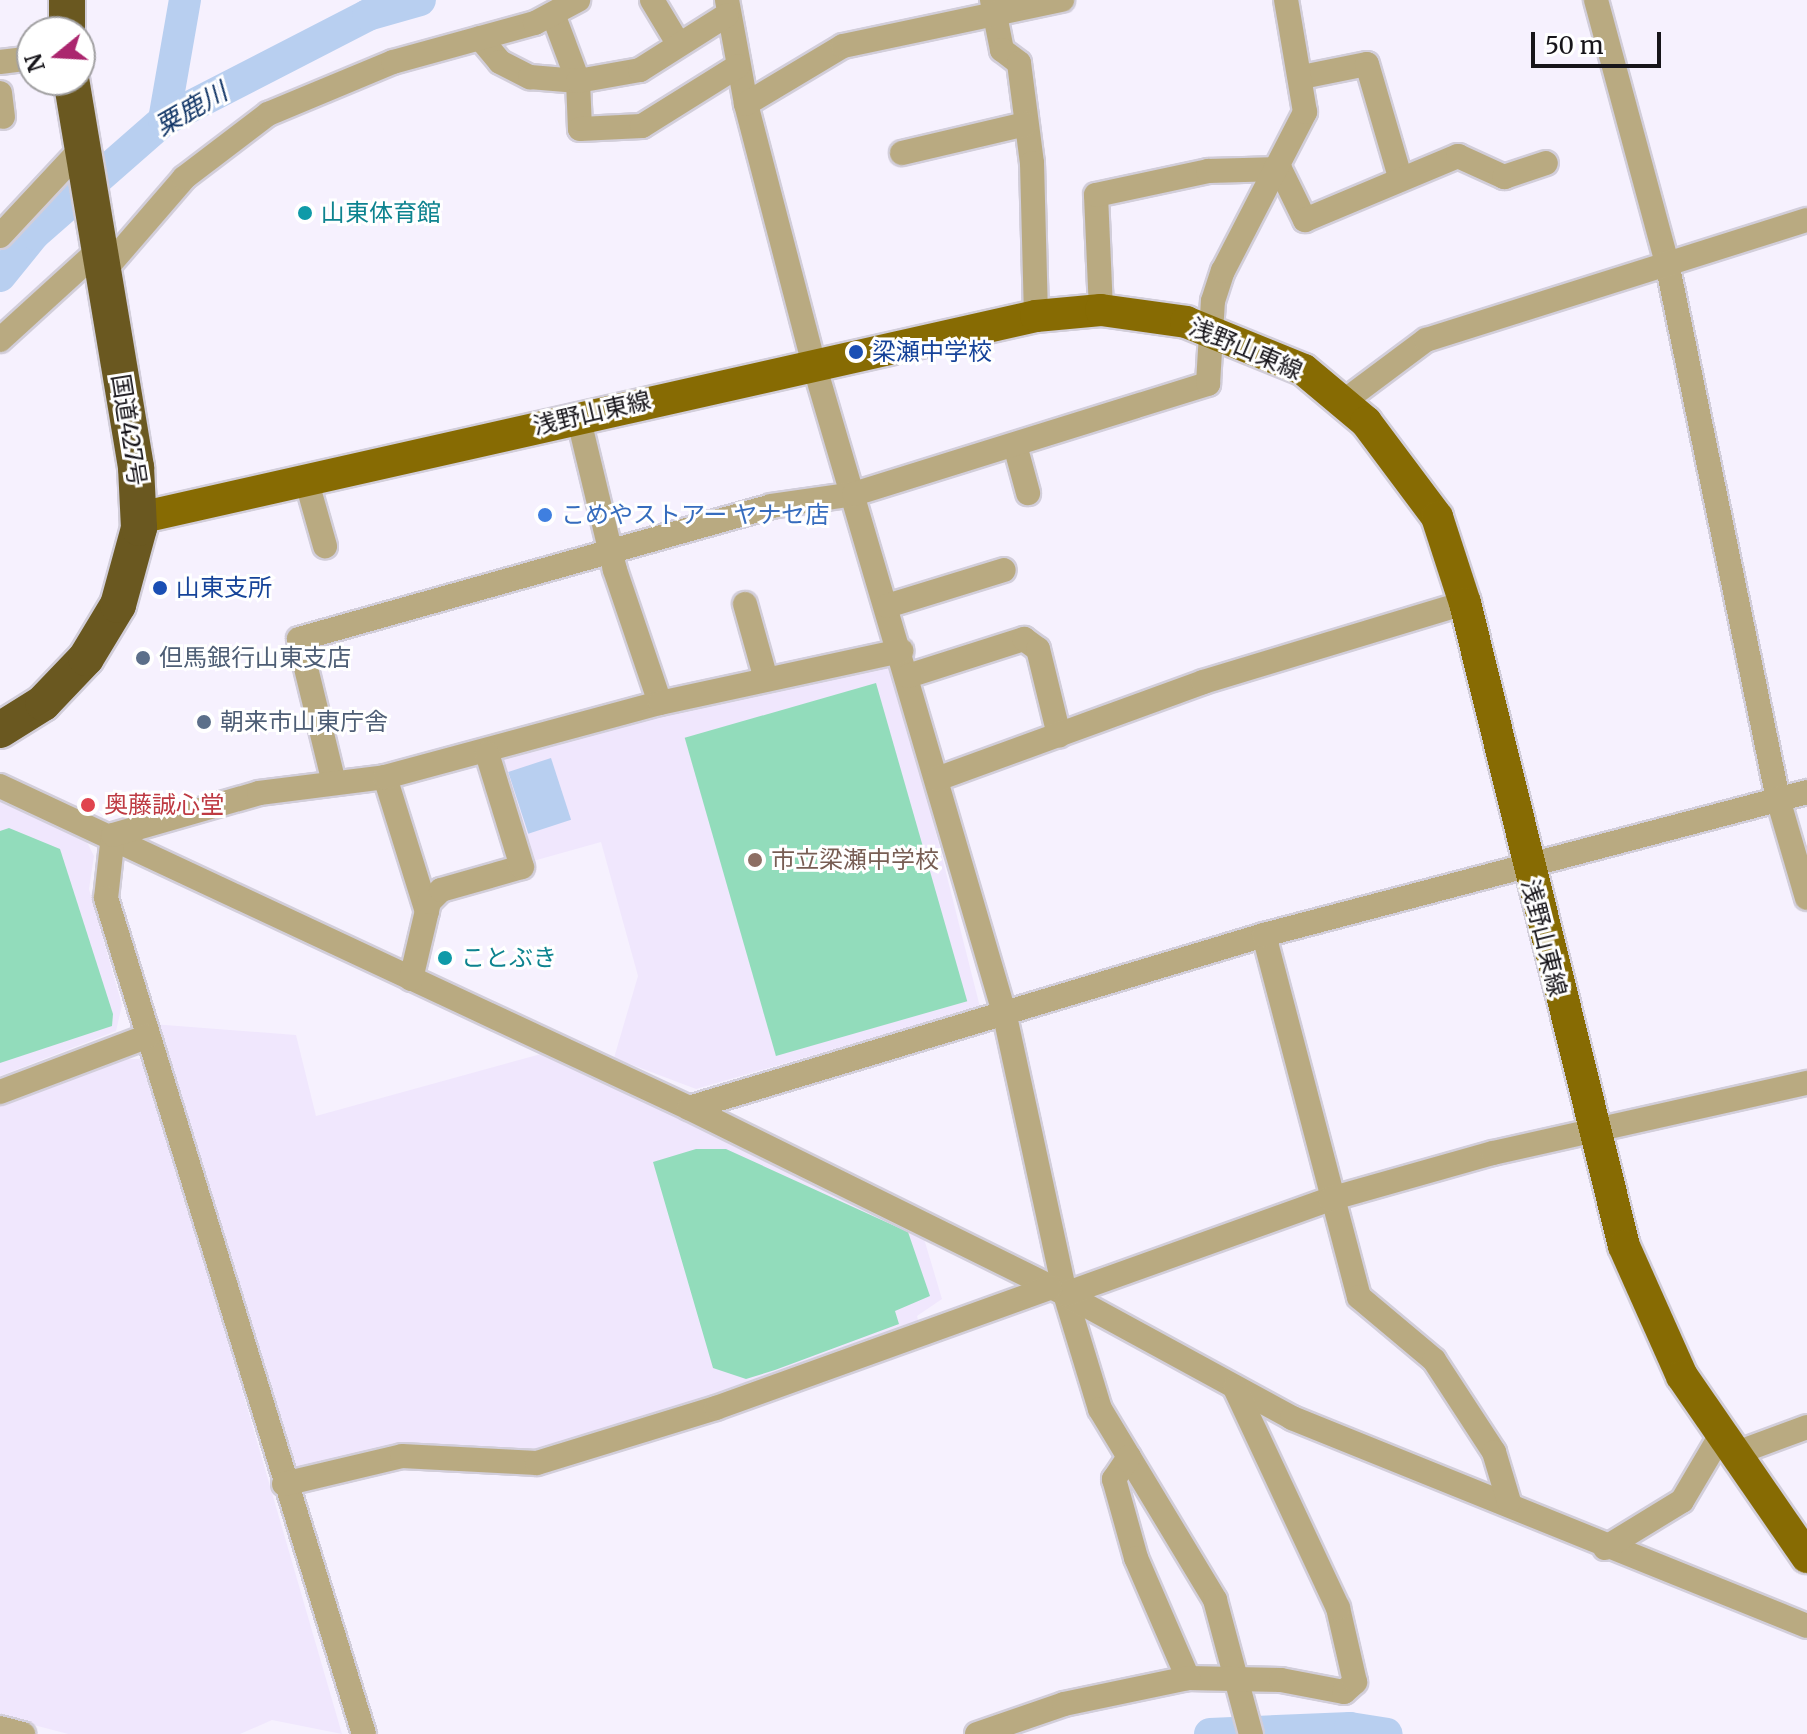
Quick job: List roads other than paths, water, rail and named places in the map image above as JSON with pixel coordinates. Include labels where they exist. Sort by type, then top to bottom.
[{"type":"highway","name":"国道427号","points":[[0,730],[59,689],[98,641],[125,585],[139,518],[73,96]]},
{"type":"main road","name":"浅野山東線","points":[[139,518],[813,361],[1036,316],[1101,310],[1213,331],[1304,370],[1343,402],[1417,483],[1465,603],[1591,1132],[1640,1290],[1727,1444],[1807,1557]]},
{"type":"street","points":[[0,340],[184,178],[268,114],[393,62],[553,14],[578,0]]},
{"type":"street","points":[[652,0],[679,45]]},
{"type":"street","points":[[746,104],[843,46],[994,10],[1062,0]]},
{"type":"street","points":[[334,783],[299,639],[612,554],[771,506],[854,494],[1208,384],[1223,271],[1280,169],[1305,112],[1302,77],[1286,0]]},
{"type":"street","points":[[1596,0],[1667,263],[1778,799],[1807,898]]},
{"type":"street","points":[[480,38],[500,62],[530,77],[578,81],[640,70],[679,45],[727,7],[746,104],[813,361],[901,651],[1005,1016],[1057,1291],[1100,1409],[1215,1600],[1251,1734]]},
{"type":"street","points":[[994,10],[1002,50],[1019,63],[1026,124],[1036,316]]},
{"type":"street","points":[[553,14],[578,81],[580,129],[642,126],[738,66]]},
{"type":"street","points":[[1302,77],[1367,64],[1400,177]]},
{"type":"street","points":[[902,153],[1026,124]]},
{"type":"street","points":[[0,236],[82,152]]},
{"type":"street","points":[[1280,169],[1305,220],[1400,177],[1458,156],[1504,177],[1546,163]]},
{"type":"street","points":[[1101,310],[1096,195],[1208,171],[1280,169]]},
{"type":"street","points":[[1343,402],[1426,340],[1807,220]]},
{"type":"street","points":[[578,416],[612,554],[660,703]]},
{"type":"street","points":[[1015,445],[1028,493]]},
{"type":"street","points":[[306,479],[325,546]]},
{"type":"street","points":[[887,606],[1004,570]]},
{"type":"street","points":[[937,779],[1203,682],[1465,603]]},
{"type":"street","points":[[745,604],[766,679]]},
{"type":"street","points":[[908,676],[1024,639],[1038,649],[1059,735]]},
{"type":"street","points":[[113,835],[259,793],[385,777],[487,753],[660,703],[901,651]]},
{"type":"street","points":[[411,979],[427,912],[441,890],[522,867],[487,753]]},
{"type":"street","points":[[385,777],[427,912]]},
{"type":"street","points":[[0,786],[113,835],[411,979],[689,1108],[1057,1291],[1292,1418],[1509,1502],[1605,1548],[1807,1626]]},
{"type":"street","points":[[689,1108],[1005,1016],[1264,935],[1807,792]]},
{"type":"street","points":[[113,835],[104,890],[284,1484],[364,1734]]},
{"type":"street","points":[[1264,935],[1330,1199],[1359,1297],[1434,1360],[1494,1452],[1509,1502]]},
{"type":"street","points":[[0,1092],[148,1036]]},
{"type":"street","points":[[284,1484],[402,1456],[537,1463],[716,1408],[1330,1199],[1591,1132],[1807,1083]]},
{"type":"street","points":[[977,1734],[1064,1704],[1188,1678],[1239,1684],[1281,1680],[1344,1692],[1355,1682],[1338,1608],[1235,1388]]},
{"type":"street","points":[[1605,1548],[1682,1501],[1727,1444],[1807,1427]]},
{"type":"street","points":[[1129,1457],[1114,1479],[1136,1558],[1188,1678]]},
{"type":"street","points":[[0,1728],[23,1734]]},
{"type":"water","points":[[551,758],[571,820],[528,834],[508,772]]},
{"type":"waterway","points":[[164,120],[185,0]]},
{"type":"waterway","name":"粟鹿川","points":[[0,276],[34,234],[164,120],[368,15],[420,0]]},
{"type":"waterway","points":[[1210,1734],[1350,1728],[1387,1734]]},
{"type":"place","name":"山東体育館","points":[[305,213]]},
{"type":"place","name":"梁瀬中学校","points":[[856,352]]},
{"type":"place","name":"こめやストアー ヤナセ店","points":[[545,515]]},
{"type":"place","name":"山東支所","points":[[160,588]]},
{"type":"place","name":"但馬銀行山東支店","points":[[143,658]]},
{"type":"place","name":"朝来市山東庁舎","points":[[204,722]]},
{"type":"place","name":"奥藤誠心堂","points":[[88,805]]},
{"type":"place","name":"市立梁瀬中学校","points":[[755,860]]},
{"type":"place","name":"ことぶき","points":[[445,958]]}]
